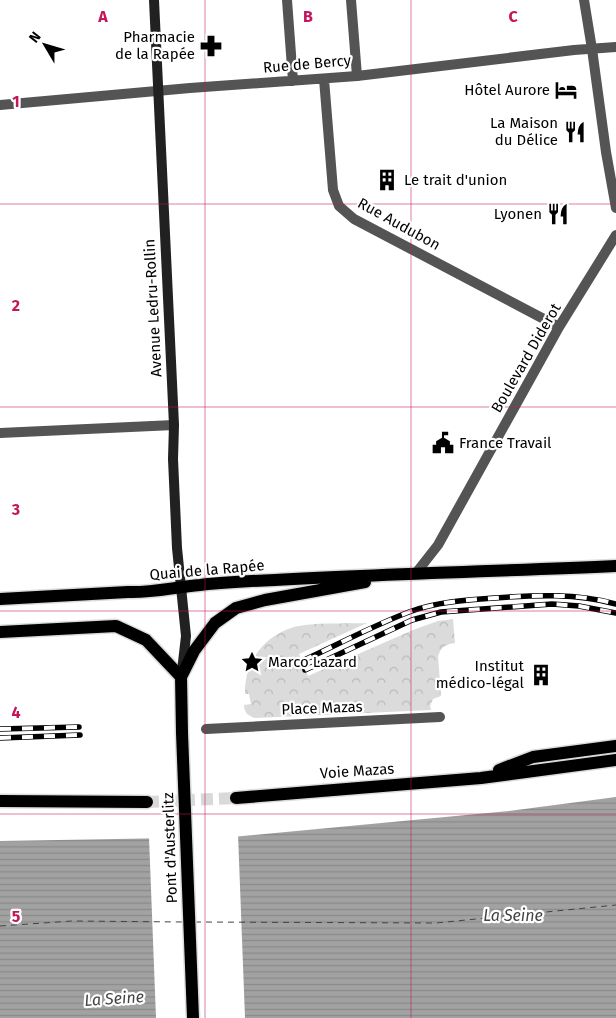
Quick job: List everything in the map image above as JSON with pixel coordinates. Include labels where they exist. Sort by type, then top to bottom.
[{"type":"main road","name":"Avenue Ledru-Rollin","points":[[154,0],[174,425],[173,459],[177,548],[184,615]]},
{"type":"main road","name":"Quai de la Rapée","points":[[0,599],[146,592],[213,583],[616,566]]},
{"type":"main road","name":"Quai de la Rapée","points":[[181,678],[194,651],[215,622],[239,607],[265,600],[416,573]]},
{"type":"main road","name":"Pont d'Austerlitz","points":[[184,615],[186,636],[181,678],[182,733],[193,1018]]},
{"type":"main road","points":[[0,632],[116,626],[146,640],[181,678]]},
{"type":"main road","points":[[481,778],[532,757],[616,746]]},
{"type":"main road","points":[[481,778],[616,760]]},
{"type":"main road","name":"Voie Mazas","points":[[236,798],[481,778]]},
{"type":"main road","points":[[0,801],[148,802]]},
{"type":"street","points":[[287,0],[293,81]]},
{"type":"street","points":[[351,0],[357,76]]},
{"type":"street","points":[[584,0],[616,208]]},
{"type":"street","name":"Rue de Bercy","points":[[0,105],[357,76],[616,46]]},
{"type":"street","name":"Rue Audubon","points":[[324,79],[334,190],[339,206],[346,213],[559,327]]},
{"type":"street","name":"Boulevard Diderot","points":[[416,573],[438,545],[559,327],[616,235]]},
{"type":"street","points":[[0,433],[174,425]]},
{"type":"street","name":"Place Mazas","points":[[206,729],[440,716]]},
{"type":"green space","points":[[453,619],[455,643],[444,646],[438,656],[441,696],[433,699],[430,706],[431,710],[255,718],[248,715],[245,710],[244,705],[251,704],[249,694],[245,694],[248,672],[252,662],[265,644],[283,631],[311,624],[367,623],[299,654],[308,676],[413,630],[438,621]]},
{"type":"water","name":"La Seine","points":[[616,797],[616,1018],[0,1018],[0,841],[232,837],[509,811]]},
{"type":"pier","points":[[238,834],[245,1018],[156,1018],[149,837]]},
{"type":"ferry route","points":[[195,922],[436,923],[616,905]]},
{"type":"ferry route","points":[[0,926],[72,921],[184,922]]},
{"type":"tunnel","points":[[147,802],[236,798]]},
{"type":"railway","points":[[302,661],[395,617],[440,604],[541,596],[571,596],[616,604]]},
{"type":"railway","points":[[305,670],[412,620],[441,612],[552,604],[579,606],[616,613]]},
{"type":"railway","points":[[0,729],[79,727]]},
{"type":"railway","points":[[0,738],[80,735]]},
{"type":"place","name":"Pharmacie de la Rapée","points":[[211,46]]},
{"type":"place","name":"Hôtel Aurore","points":[[566,90]]},
{"type":"place","name":"La Maison du Délice","points":[[575,132]]},
{"type":"place","name":"Le trait d'union","points":[[387,180]]},
{"type":"place","name":"Lyonen","points":[[558,214]]},
{"type":"place","name":"France Travail","points":[[443,443]]},
{"type":"place","name":"Marco Lazard","points":[[252,662]]},
{"type":"place","name":"Institut médico-légal","points":[[541,675]]}]
